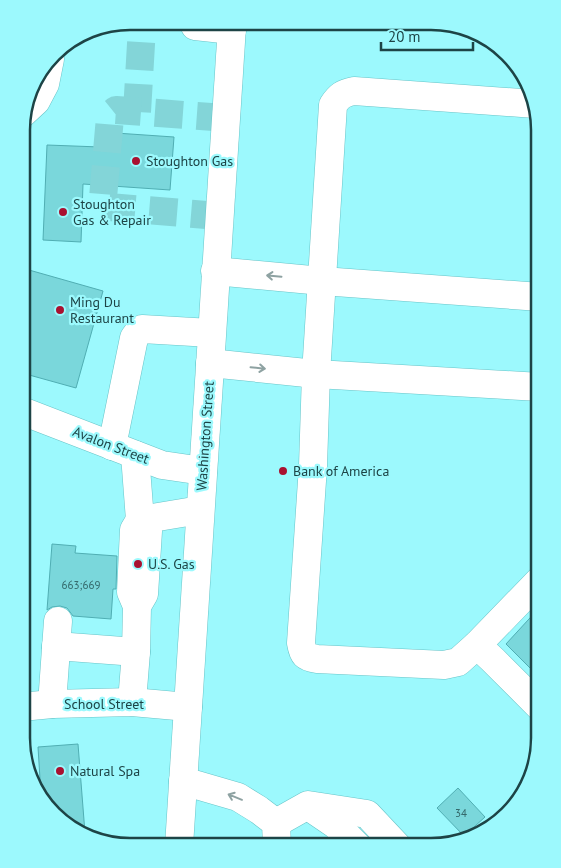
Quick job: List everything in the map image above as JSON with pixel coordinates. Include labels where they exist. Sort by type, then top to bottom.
[{"type":"main road","name":"Washington Street","points":[[179,838],[232,30]]},
{"type":"main road","points":[[34,103],[45,84],[47,75]]},
{"type":"main road","points":[[527,103],[354,90],[340,95],[333,105],[316,374],[303,651],[306,656],[317,659],[444,665],[458,662],[531,589]]},
{"type":"main road","points":[[215,271],[531,296]]},
{"type":"main road","points":[[132,702],[137,606],[144,594],[148,531],[140,520],[123,450],[134,338],[136,333],[142,329],[212,333]]},
{"type":"main road","points":[[210,363],[316,374],[531,386]]},
{"type":"main road","name":"Avalon Street","points":[[30,414],[162,465],[203,471]]},
{"type":"main road","points":[[140,520],[200,510]]},
{"type":"main road","points":[[52,704],[57,634],[136,652]]},
{"type":"main road","points":[[477,645],[531,699]]},
{"type":"main road","name":"School Street","points":[[30,706],[132,702],[188,707]]},
{"type":"main road","points":[[183,781],[238,797],[259,810],[276,835],[308,805]]},
{"type":"main road","points":[[308,805],[336,825],[350,838]]},
{"type":"main road","points":[[308,805],[354,822],[369,838]]},
{"type":"main road","points":[[308,805],[367,814],[390,838]]},
{"type":"building","points":[[101,132],[174,137],[170,190],[83,184],[81,242],[43,240],[47,145],[100,147]]},
{"type":"building","name":"Ming Du Restaurant","points":[[30,270],[103,291],[76,388],[30,375]]},
{"type":"building","points":[[52,544],[76,546],[75,553],[117,556],[116,589],[113,589],[111,619],[73,616],[67,608],[60,606],[47,610]]},
{"type":"building","points":[[531,617],[531,669],[506,644]]},
{"type":"building","name":"Natural Spa","points":[[78,744],[85,827],[59,809],[43,788],[40,781],[38,747]]},
{"type":"building","points":[[458,788],[485,817],[472,829],[461,833],[437,808]]},
{"type":"tunnel","points":[[137,112],[142,30]]},
{"type":"tunnel","points":[[219,216],[109,207],[105,205],[103,198],[110,117],[116,110],[226,118]]},
{"type":"place","name":"Stoughton Gas","points":[[136,161]]},
{"type":"place","name":"Stoughton Gas & Repair","points":[[63,212]]},
{"type":"place","name":"Ming Du Restaurant","points":[[60,310]]},
{"type":"place","name":"Bank of America","points":[[283,471]]},
{"type":"place","name":"U.S. Gas","points":[[138,564]]},
{"type":"place","name":"Natural Spa","points":[[60,771]]}]
